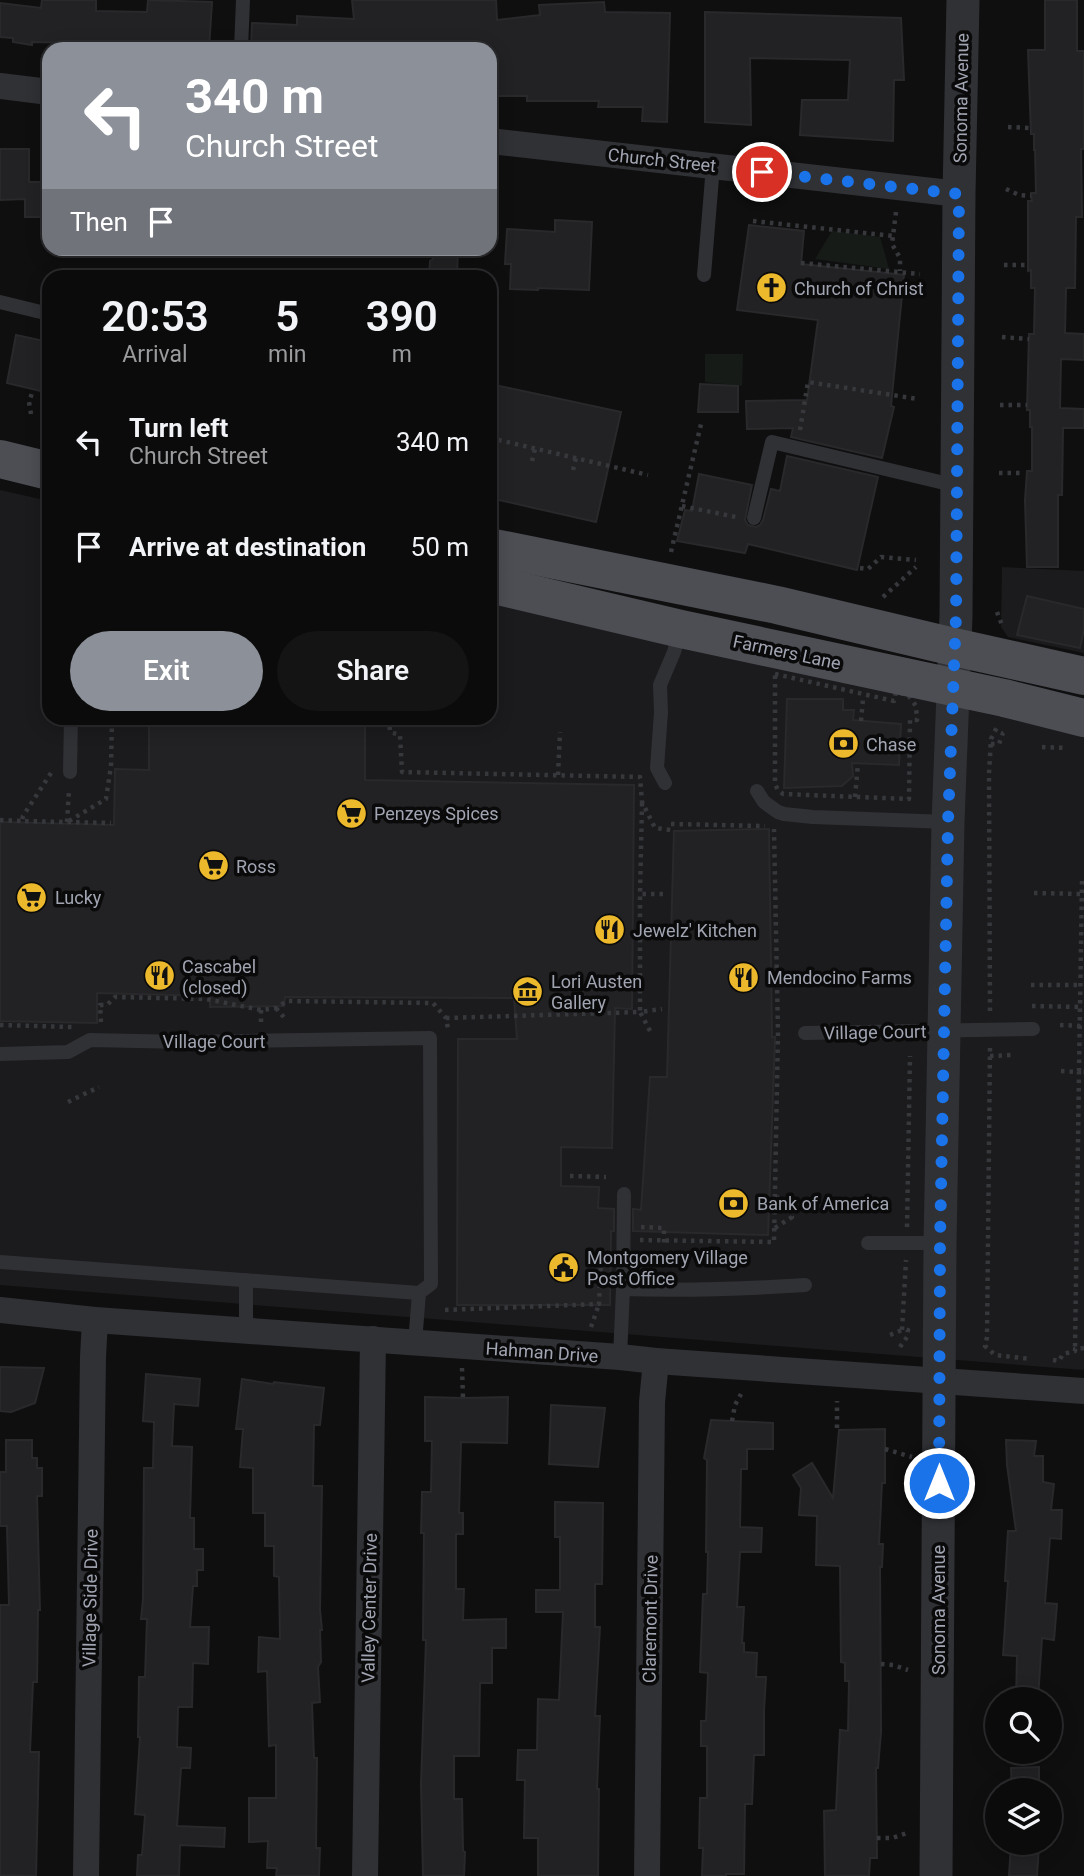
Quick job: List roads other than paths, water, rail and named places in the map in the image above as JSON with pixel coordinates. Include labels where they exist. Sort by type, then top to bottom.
[{"type":"main road","points":[[0,459],[42,469]]},
{"type":"main road","points":[[497,548],[776,605],[1084,676]]},
{"type":"main road","name":"Farmers Lane","points":[[497,586],[1084,718]]},
{"type":"street","name":"Sonoma Avenue","points":[[936,1876],[940,1243],[957,486],[963,0]]},
{"type":"street","points":[[0,86],[42,91]]},
{"type":"street","name":"Church Street","points":[[497,142],[959,194]]},
{"type":"street","name":"Hahman Drive","points":[[0,1310],[95,1320],[1084,1391]]},
{"type":"street","name":"Village Side Drive","points":[[86,1876],[95,1320]]},
{"type":"street","name":"Valley Center Drive","points":[[365,1876],[373,1339]]},
{"type":"street","name":"Claremont Drive","points":[[647,1876],[652,1402],[656,1361]]},
{"type":"lane","points":[[241,42],[243,0]]},
{"type":"lane","points":[[704,275],[713,166]]},
{"type":"lane","points":[[0,302],[42,312]]},
{"type":"lane","points":[[754,519],[772,442],[957,486]]},
{"type":"lane","points":[[665,783],[657,768],[660,685],[681,629]]},
{"type":"lane","points":[[70,772],[71,725]]},
{"type":"lane","points":[[757,791],[764,802],[784,814],[948,822]]},
{"type":"lane","name":"Village Court","points":[[805,1033],[1032,1029]]},
{"type":"lane","name":"Village Court","points":[[0,1054],[68,1052],[90,1040],[185,1042],[430,1038],[431,1284],[419,1293]]},
{"type":"lane","points":[[620,1357],[624,1194]]},
{"type":"lane","points":[[868,1243],[940,1243]]},
{"type":"lane","points":[[0,1262],[419,1293],[415,1343]]},
{"type":"lane","points":[[246,1280],[246,1331]]},
{"type":"lane","points":[[623,1289],[699,1290],[805,1285]]},
{"type":"place","name":"Church of Christ","points":[[771,288]]},
{"type":"place","name":"Chase","points":[[843,744]]},
{"type":"place","name":"Penzeys Spices","points":[[351,813]]},
{"type":"place","name":"Ross","points":[[213,866]]},
{"type":"place","name":"Lucky","points":[[32,897]]},
{"type":"place","name":"Jewelz' Kitchen","points":[[610,930]]},
{"type":"place","name":"Cascabel (closed)","points":[[159,976]]},
{"type":"place","name":"Mendocino Farms","points":[[744,977]]},
{"type":"place","name":"Lori Austen Gallery","points":[[528,991]]},
{"type":"place","name":"Bank of America","points":[[734,1203]]},
{"type":"place","name":"Montgomery Village Post Office","points":[[564,1267]]}]
